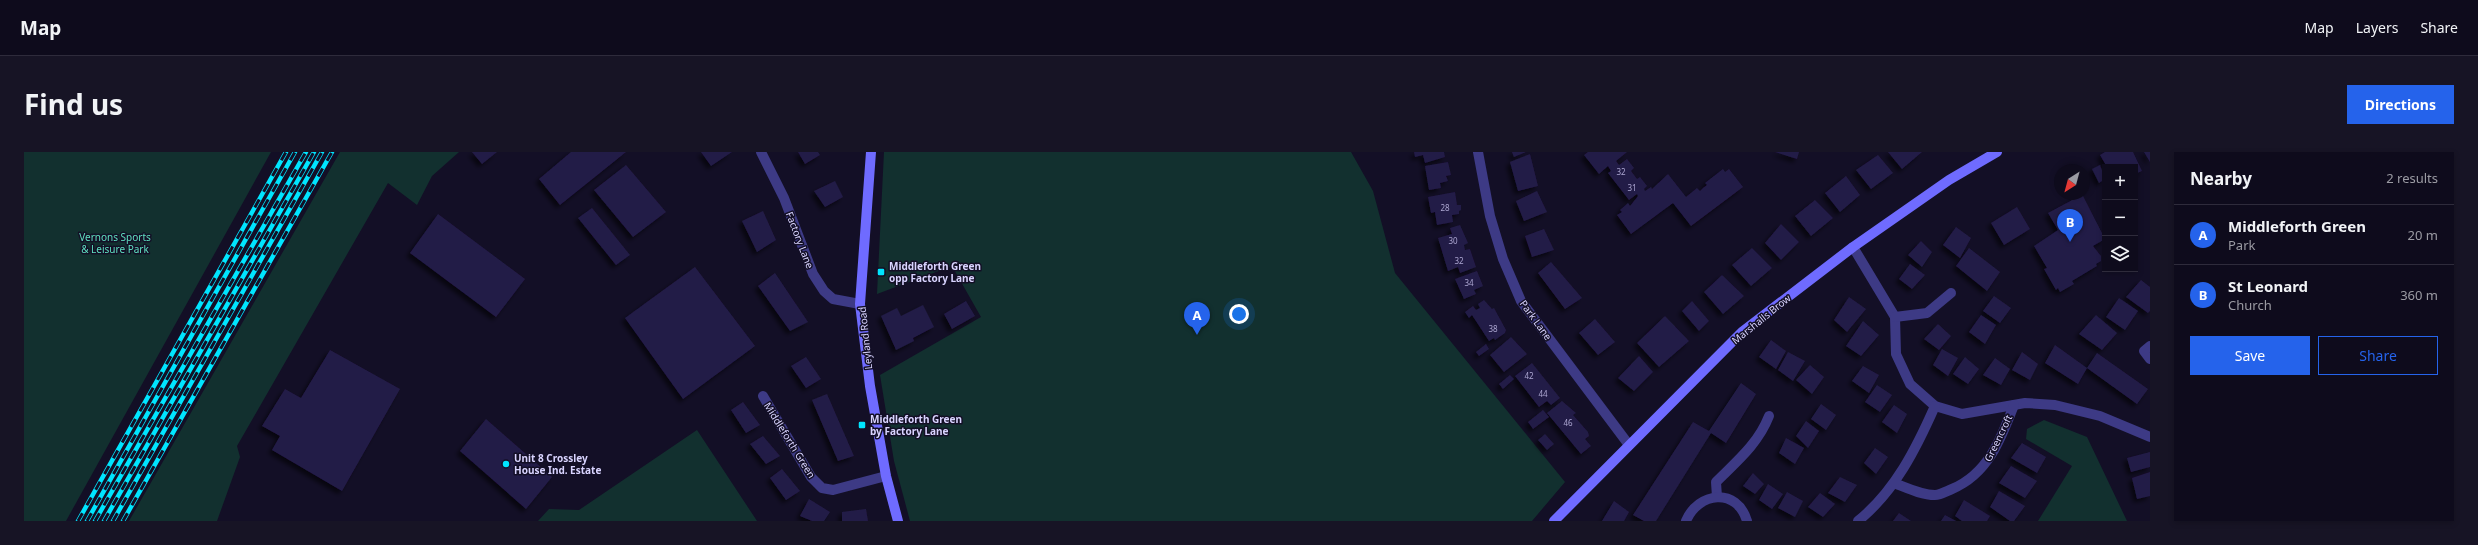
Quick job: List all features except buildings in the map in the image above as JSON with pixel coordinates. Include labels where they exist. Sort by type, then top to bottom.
[{"type":"street","name":"Factory Lane","points":[[761,152],[784,198],[813,274],[824,291],[833,299],[860,304]]},
{"type":"street","name":"Leyland Road","points":[[871,152],[860,304],[870,386],[886,476],[898,521]]},
{"type":"street","name":"Park Lane","points":[[1478,152],[1490,216],[1503,259],[1521,301],[1629,445]]},
{"type":"street","name":"Marshalls Brow","points":[[1554,521],[1742,332],[1853,247],[1949,180],[1996,152]]},
{"type":"street","name":"Greencroft","points":[[1853,247],[1895,317],[1896,354],[1910,384],[1935,406],[1962,414],[2014,405],[2055,405],[2100,416],[2150,437]]},
{"type":"street","points":[[1895,317],[1927,313],[1951,293]]},
{"type":"street","points":[[2150,346],[2144,352],[2150,359]]},
{"type":"street","name":"Middleforth Green","points":[[763,396],[811,477],[822,488],[833,490],[886,476]]},
{"type":"street","name":"Greencroft","points":[[1894,483],[1936,496],[1962,485],[1984,468],[1997,444],[2014,405]]},
{"type":"street","points":[[1858,521],[1874,508],[1905,468],[1935,406]]},
{"type":"street","points":[[1717,497],[1716,482],[1751,448],[1762,432],[1769,416]]},
{"type":"street","points":[[1686,521],[1697,504],[1717,497],[1735,503],[1742,510],[1747,521]]},
{"type":"green space","name":"Vernons Sports & Leisure Park","points":[[24,152],[271,152],[66,521],[24,521]]},
{"type":"green space","points":[[340,152],[459,152],[432,176],[417,205],[388,183],[237,446],[240,457],[217,521],[129,521]]},
{"type":"green space","points":[[884,152],[1351,152],[1373,191],[1395,273],[1565,482],[1532,521],[910,521],[894,461],[880,375],[981,317],[952,266],[877,294]]},
{"type":"green space","points":[[2044,420],[2087,437],[2127,521],[2038,521],[2072,466],[2026,439],[2027,429]]},
{"type":"green space","points":[[697,430],[757,521],[538,521],[549,509],[579,510]]},
{"type":"railway","points":[[78,521],[286,152]]},
{"type":"railway","points":[[87,521],[295,152]]},
{"type":"railway","points":[[95,521],[306,152]]},
{"type":"railway","points":[[104,521],[314,152]]},
{"type":"railway","points":[[113,521],[322,152]]},
{"type":"railway","points":[[123,521],[332,152]]},
{"type":"place","name":"St Leonard","points":[[2070,242]]},
{"type":"place","name":"Middleforth Green opp Factory Lane","points":[[881,272]]},
{"type":"place","name":"Middleforth Green","points":[[1197,335]]},
{"type":"place","name":"Middleforth Green by Factory Lane","points":[[862,425]]},
{"type":"place","name":"Unit 8 Crossley House Ind. Estate","points":[[506,464]]}]
